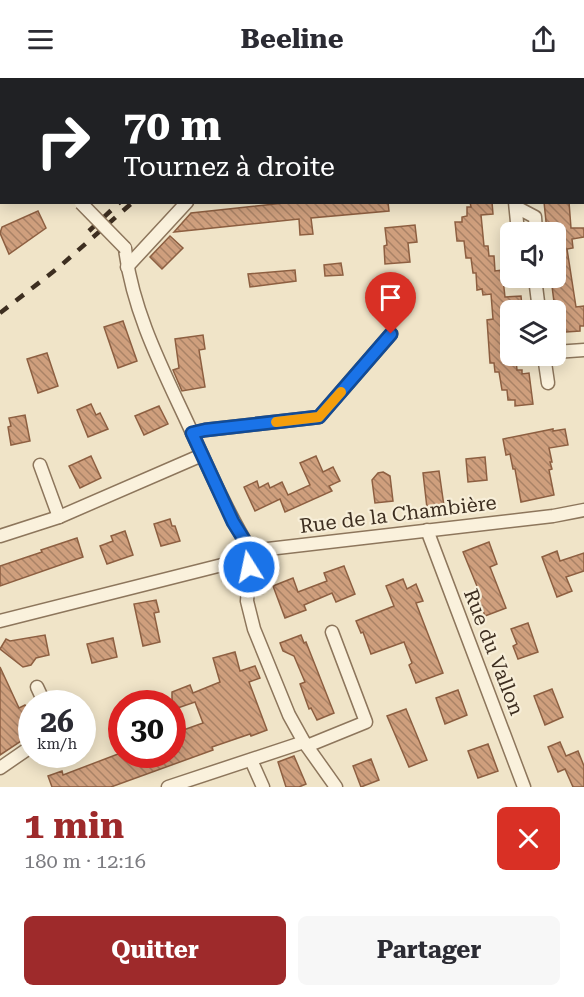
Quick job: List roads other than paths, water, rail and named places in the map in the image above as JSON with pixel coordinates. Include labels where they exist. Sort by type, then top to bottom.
[{"type":"street","points":[[81,204],[125,248],[127,267],[155,352],[233,522],[251,551],[247,576],[247,601],[254,629],[289,715],[336,787]]},
{"type":"street","points":[[127,267],[185,204]]},
{"type":"street","points":[[516,205],[517,222]]},
{"type":"street","points":[[516,205],[535,217],[535,222]]},
{"type":"street","points":[[192,433],[319,417],[391,334]]},
{"type":"street","points":[[566,351],[584,350]]},
{"type":"street","points":[[545,366],[548,383]]},
{"type":"street","points":[[0,536],[59,517],[202,455]]},
{"type":"street","points":[[40,465],[59,517]]},
{"type":"street","name":"Rue de la Chambière","points":[[0,621],[226,564],[251,551],[553,516],[584,510]]},
{"type":"street","name":"Rue du Vallon","points":[[427,530],[524,787]]},
{"type":"street","points":[[168,787],[306,744],[366,722],[333,632]]},
{"type":"street","points":[[0,768],[18,756]]},
{"type":"street","points":[[250,760],[263,787]]},
{"type":"railway","points":[[89,231],[118,204]]},
{"type":"railway","points":[[0,313],[58,268],[131,204]]}]
